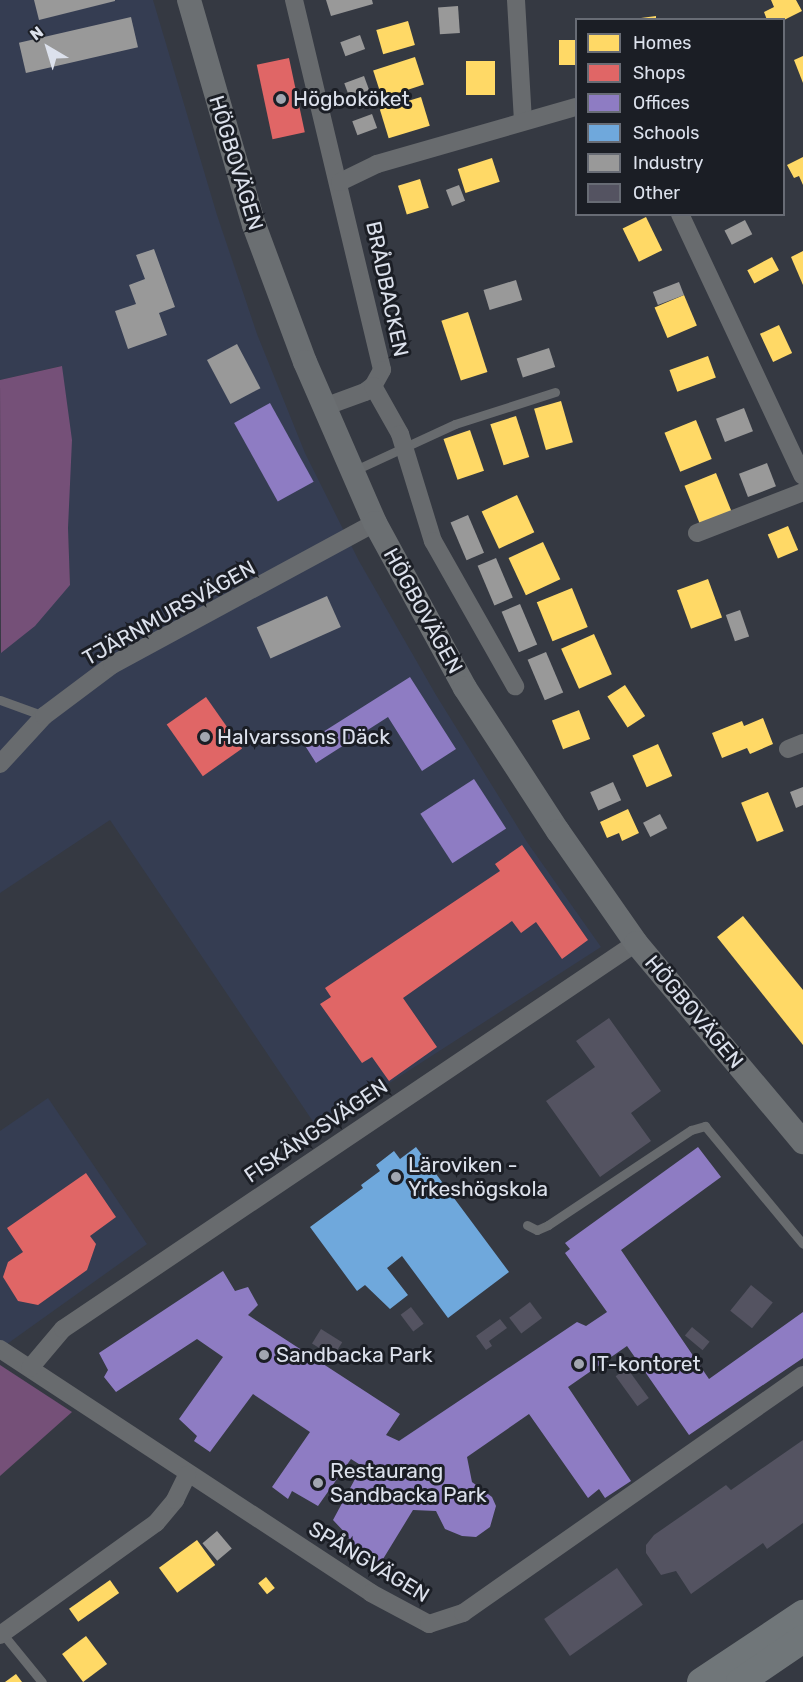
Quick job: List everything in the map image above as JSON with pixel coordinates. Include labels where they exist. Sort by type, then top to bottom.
[{"type":"highway","points":[[701,1682],[803,1614]]},
{"type":"highway","points":[[740,1682],[803,1639]]},
{"type":"main road","name":"HÖGBOVÄGEN","points":[[189,0],[240,181],[324,407],[375,523],[465,688],[636,943],[803,1142]]},
{"type":"street","name":"BRÅDBACKEN","points":[[294,0],[340,182],[382,370],[373,386],[324,407]]},
{"type":"street","points":[[516,0],[523,121]]},
{"type":"street","points":[[340,182],[378,164],[575,107]]},
{"type":"street","points":[[681,216],[803,476]]},
{"type":"street","points":[[373,386],[404,448],[434,541],[515,686]]},
{"type":"street","points":[[697,533],[803,492]]},
{"type":"street","name":"TJÄRNMURSVÄGEN","points":[[0,764],[44,716],[112,665],[375,523]]},
{"type":"street","name":"FISKÄNGSVÄGEN","points":[[30,1368],[63,1329],[636,943]]},
{"type":"street","name":"SPÅNGVÄGEN","points":[[0,1349],[371,1593],[429,1624],[463,1613],[803,1375]]},
{"type":"street","points":[[1,1634],[156,1523],[175,1500],[187,1474]]},
{"type":"lane","points":[[351,471],[455,424],[555,392]]},
{"type":"lane","points":[[0,700],[44,716]]},
{"type":"lane","points":[[527,1225],[537,1230],[549,1225],[691,1130],[705,1126],[803,1244]]},
{"type":"lane","points":[[1,1634],[42,1682]]},
{"type":"shaded area","points":[[0,0],[153,0],[217,215],[257,334],[305,453],[359,561],[436,695],[527,842],[601,947],[318,1129],[110,820],[0,893],[0,653],[70,585],[61,366],[0,380]]},
{"type":"shaded area","points":[[62,366],[72,440],[68,528],[70,585],[35,626],[1,653],[0,380]]},
{"type":"shaded area","points":[[48,1098],[147,1244],[0,1349],[0,1131]]},
{"type":"shaded area","points":[[0,1365],[72,1412],[0,1476]]},
{"type":"building: Homes","points":[[771,0],[796,0],[802,11],[785,20],[766,18],[764,12],[774,7]]},
{"type":"building: Homes","points":[[408,21],[415,45],[383,54],[376,30]]},
{"type":"building: Homes","points":[[559,40],[575,40],[575,65],[559,65]]},
{"type":"building: Homes","points":[[803,56],[803,83],[794,60]]},
{"type":"building: Homes","points":[[415,57],[424,85],[382,98],[373,71]]},
{"type":"building: Homes","points":[[466,61],[495,61],[495,95],[466,95]]},
{"type":"building: Homes","points":[[421,97],[430,126],[389,138],[380,110]]},
{"type":"building: Homes","points":[[803,157],[803,185],[799,176],[794,178],[787,165]]},
{"type":"building: Homes","points":[[492,158],[500,182],[465,193],[458,169]]},
{"type":"building: Homes","points":[[420,179],[429,208],[407,214],[398,186]]},
{"type":"building: Homes","points":[[646,217],[662,250],[639,262],[623,228]]},
{"type":"building: Homes","points":[[803,251],[803,285],[791,257]]},
{"type":"building: Homes","points":[[772,257],[779,270],[754,283],[747,270]]},
{"type":"building: Homes","points":[[684,295],[697,325],[667,338],[655,308]]},
{"type":"building: Homes","points":[[468,312],[487,372],[461,381],[441,321]]},
{"type":"building: Homes","points":[[779,325],[792,353],[773,362],[760,334]]},
{"type":"building: Homes","points":[[708,356],[716,378],[677,392],[669,370]]},
{"type":"building: Homes","points":[[561,401],[573,442],[546,450],[534,409]]},
{"type":"building: Homes","points":[[516,416],[529,457],[504,465],[490,424]]},
{"type":"building: Homes","points":[[696,420],[712,459],[680,472],[664,433]]},
{"type":"building: Homes","points":[[470,430],[484,471],[458,480],[444,439]]},
{"type":"building: Homes","points":[[716,473],[732,512],[700,525],[684,486]]},
{"type":"building: Homes","points":[[517,495],[534,532],[499,549],[482,511]]},
{"type":"building: Homes","points":[[788,526],[798,550],[778,559],[768,535]]},
{"type":"building: Homes","points":[[543,542],[560,579],[526,595],[509,558]]},
{"type":"building: Homes","points":[[708,579],[722,618],[691,629],[677,590]]},
{"type":"building: Homes","points":[[572,588],[588,627],[553,641],[537,602]]},
{"type":"building: Homes","points":[[594,634],[612,674],[579,689],[561,649]]},
{"type":"building: Homes","points":[[625,685],[645,716],[628,727],[607,696]]},
{"type":"building: Homes","points":[[579,710],[590,739],[563,749],[552,720]]},
{"type":"building: Homes","points":[[763,718],[773,744],[750,754],[747,748],[722,758],[712,733],[742,721],[744,726]]},
{"type":"building: Homes","points":[[658,744],[672,776],[647,787],[632,755]]},
{"type":"building: Homes","points":[[768,792],[784,831],[757,842],[741,803]]},
{"type":"building: Homes","points":[[628,809],[639,833],[622,841],[619,833],[607,838],[600,822]]},
{"type":"building: Homes","points":[[743,916],[803,990],[803,1045],[717,937]]},
{"type":"building: Homes","points":[[197,1540],[215,1565],[177,1593],[159,1568]]},
{"type":"building: Homes","points":[[266,1577],[275,1588],[267,1594],[258,1583]]},
{"type":"building: Homes","points":[[110,1580],[119,1593],[78,1622],[69,1609]]},
{"type":"building: Homes","points":[[86,1636],[107,1664],[83,1682],[62,1654]]},
{"type":"building: Homes","points":[[16,1674],[22,1682],[5,1682]]},
{"type":"building: Shops","name":"Högboköket","points":[[289,58],[305,132],[273,139],[257,65]]},
{"type":"building: Shops","name":"Halvarssons Däck","points":[[206,697],[242,749],[203,776],[167,725]]},
{"type":"building: Shops","points":[[522,845],[588,940],[562,959],[536,922],[521,933],[512,921],[403,998],[437,1047],[389,1081],[372,1057],[362,1063],[320,1004],[331,997],[325,988],[500,871],[495,864]]},
{"type":"building: Shops","points":[[86,1173],[116,1217],[90,1236],[96,1244],[87,1270],[38,1305],[18,1301],[3,1277],[8,1262],[23,1252],[7,1228]]},
{"type":"building: Offices","points":[[270,403],[314,482],[278,502],[234,423]]},
{"type":"building: Offices","points":[[410,677],[456,749],[422,771],[388,717],[316,763],[304,744]]},
{"type":"building: Offices","points":[[474,779],[506,828],[452,863],[420,814]]},
{"type":"building: Offices","name":"Sandbacka Park","points":[[698,1147],[721,1177],[621,1250],[709,1379],[803,1312],[803,1358],[689,1435],[627,1346],[568,1387],[631,1481],[605,1498],[599,1489],[588,1498],[529,1414],[467,1457],[472,1482],[492,1497],[496,1506],[490,1527],[476,1537],[462,1536],[445,1529],[436,1511],[413,1510],[380,1564],[347,1547],[349,1537],[333,1520],[362,1466],[351,1459],[318,1506],[292,1491],[288,1499],[272,1487],[310,1432],[253,1394],[210,1452],[194,1441],[197,1436],[179,1419],[223,1357],[197,1339],[116,1392],[104,1377],[108,1370],[99,1353],[223,1271],[235,1291],[248,1287],[258,1305],[248,1315],[400,1414],[386,1435],[399,1441],[577,1322],[586,1326],[607,1312],[565,1253],[570,1249],[565,1243]]},
{"type":"building: Schools","points":[[416,1147],[509,1272],[448,1318],[402,1256],[387,1268],[408,1295],[390,1309],[365,1285],[357,1291],[310,1227],[363,1188],[361,1185],[380,1171],[376,1165],[394,1151],[400,1159]]},
{"type":"building: Industry","points":[[34,0],[115,0],[115,1],[39,20]]},
{"type":"building: Industry","points":[[326,0],[372,0],[373,4],[331,16]]},
{"type":"building: Industry","points":[[458,6],[460,33],[440,34],[438,7]]},
{"type":"building: Industry","points":[[131,17],[138,47],[26,73],[19,43]]},
{"type":"building: Industry","points":[[360,35],[365,49],[345,56],[340,42]]},
{"type":"building: Industry","points":[[364,76],[369,90],[349,97],[344,83]]},
{"type":"building: Industry","points":[[372,114],[377,128],[357,135],[352,121]]},
{"type":"building: Industry","points":[[459,185],[465,201],[452,206],[446,190]]},
{"type":"building: Industry","points":[[745,220],[752,234],[732,245],[725,230]]},
{"type":"building: Industry","points":[[154,249],[175,307],[159,313],[167,335],[128,349],[115,311],[136,304],[129,285],[145,279],[136,255]]},
{"type":"building: Industry","points":[[516,280],[522,300],[490,310],[483,290]]},
{"type":"building: Industry","points":[[679,282],[684,295],[658,305],[653,292]]},
{"type":"building: Industry","points":[[237,344],[260,388],[230,404],[207,360]]},
{"type":"building: Industry","points":[[549,348],[555,367],[523,378],[517,359]]},
{"type":"building: Industry","points":[[744,408],[753,431],[725,442],[716,419]]},
{"type":"building: Industry","points":[[767,463],[776,486],[748,497],[739,474]]},
{"type":"building: Industry","points":[[468,515],[484,553],[467,560],[451,522]]},
{"type":"building: Industry","points":[[496,558],[513,598],[494,605],[478,566]]},
{"type":"building: Industry","points":[[327,596],[341,627],[270,658],[257,627]]},
{"type":"building: Industry","points":[[520,604],[537,645],[519,652],[502,612]]},
{"type":"building: Industry","points":[[740,610],[749,636],[735,641],[726,615]]},
{"type":"building: Industry","points":[[546,652],[563,693],[545,700],[528,660]]},
{"type":"building: Industry","points":[[613,782],[621,800],[598,810],[590,792]]},
{"type":"building: Industry","points":[[803,787],[803,805],[796,808],[790,792]]},
{"type":"building: Industry","points":[[660,814],[667,828],[650,837],[643,823]]},
{"type":"building: Industry","points":[[217,1531],[232,1549],[217,1561],[202,1543]]},
{"type":"building: Other","points":[[609,1018],[661,1091],[631,1113],[651,1141],[600,1177],[546,1101],[595,1067],[576,1041]]},
{"type":"building: Other","points":[[751,1285],[773,1303],[752,1328],[730,1311]]},
{"type":"building: Other","points":[[530,1302],[542,1318],[521,1334],[509,1318]]},
{"type":"building: Other","points":[[411,1307],[424,1324],[413,1332],[401,1315]]},
{"type":"building: Other","points":[[500,1319],[507,1328],[489,1341],[492,1346],[486,1350],[476,1336]]},
{"type":"building: Other","points":[[692,1327],[710,1342],[703,1350],[685,1335]]},
{"type":"building: Other","points":[[321,1329],[342,1342],[333,1357],[312,1343]]},
{"type":"building: Other","points":[[627,1368],[649,1398],[637,1406],[616,1376]]},
{"type":"building: Other","points":[[803,1440],[803,1523],[767,1549],[763,1543],[691,1594],[676,1571],[661,1575],[646,1553],[646,1545],[654,1535],[726,1485],[731,1490]]},
{"type":"building: Other","points":[[617,1568],[643,1605],[570,1656],[544,1619]]},
{"type":"place","name":"Högboköket","points":[[281,99]]},
{"type":"place","name":"Halvarssons Däck","points":[[205,737]]},
{"type":"place","name":"Läroviken - Yrkeshögskola","points":[[396,1177]]},
{"type":"place","name":"Sandbacka Park","points":[[264,1355]]},
{"type":"place","name":"IT-kontoret","points":[[579,1364]]},
{"type":"place","name":"Restaurang Sandbacka Park","points":[[318,1483]]}]
